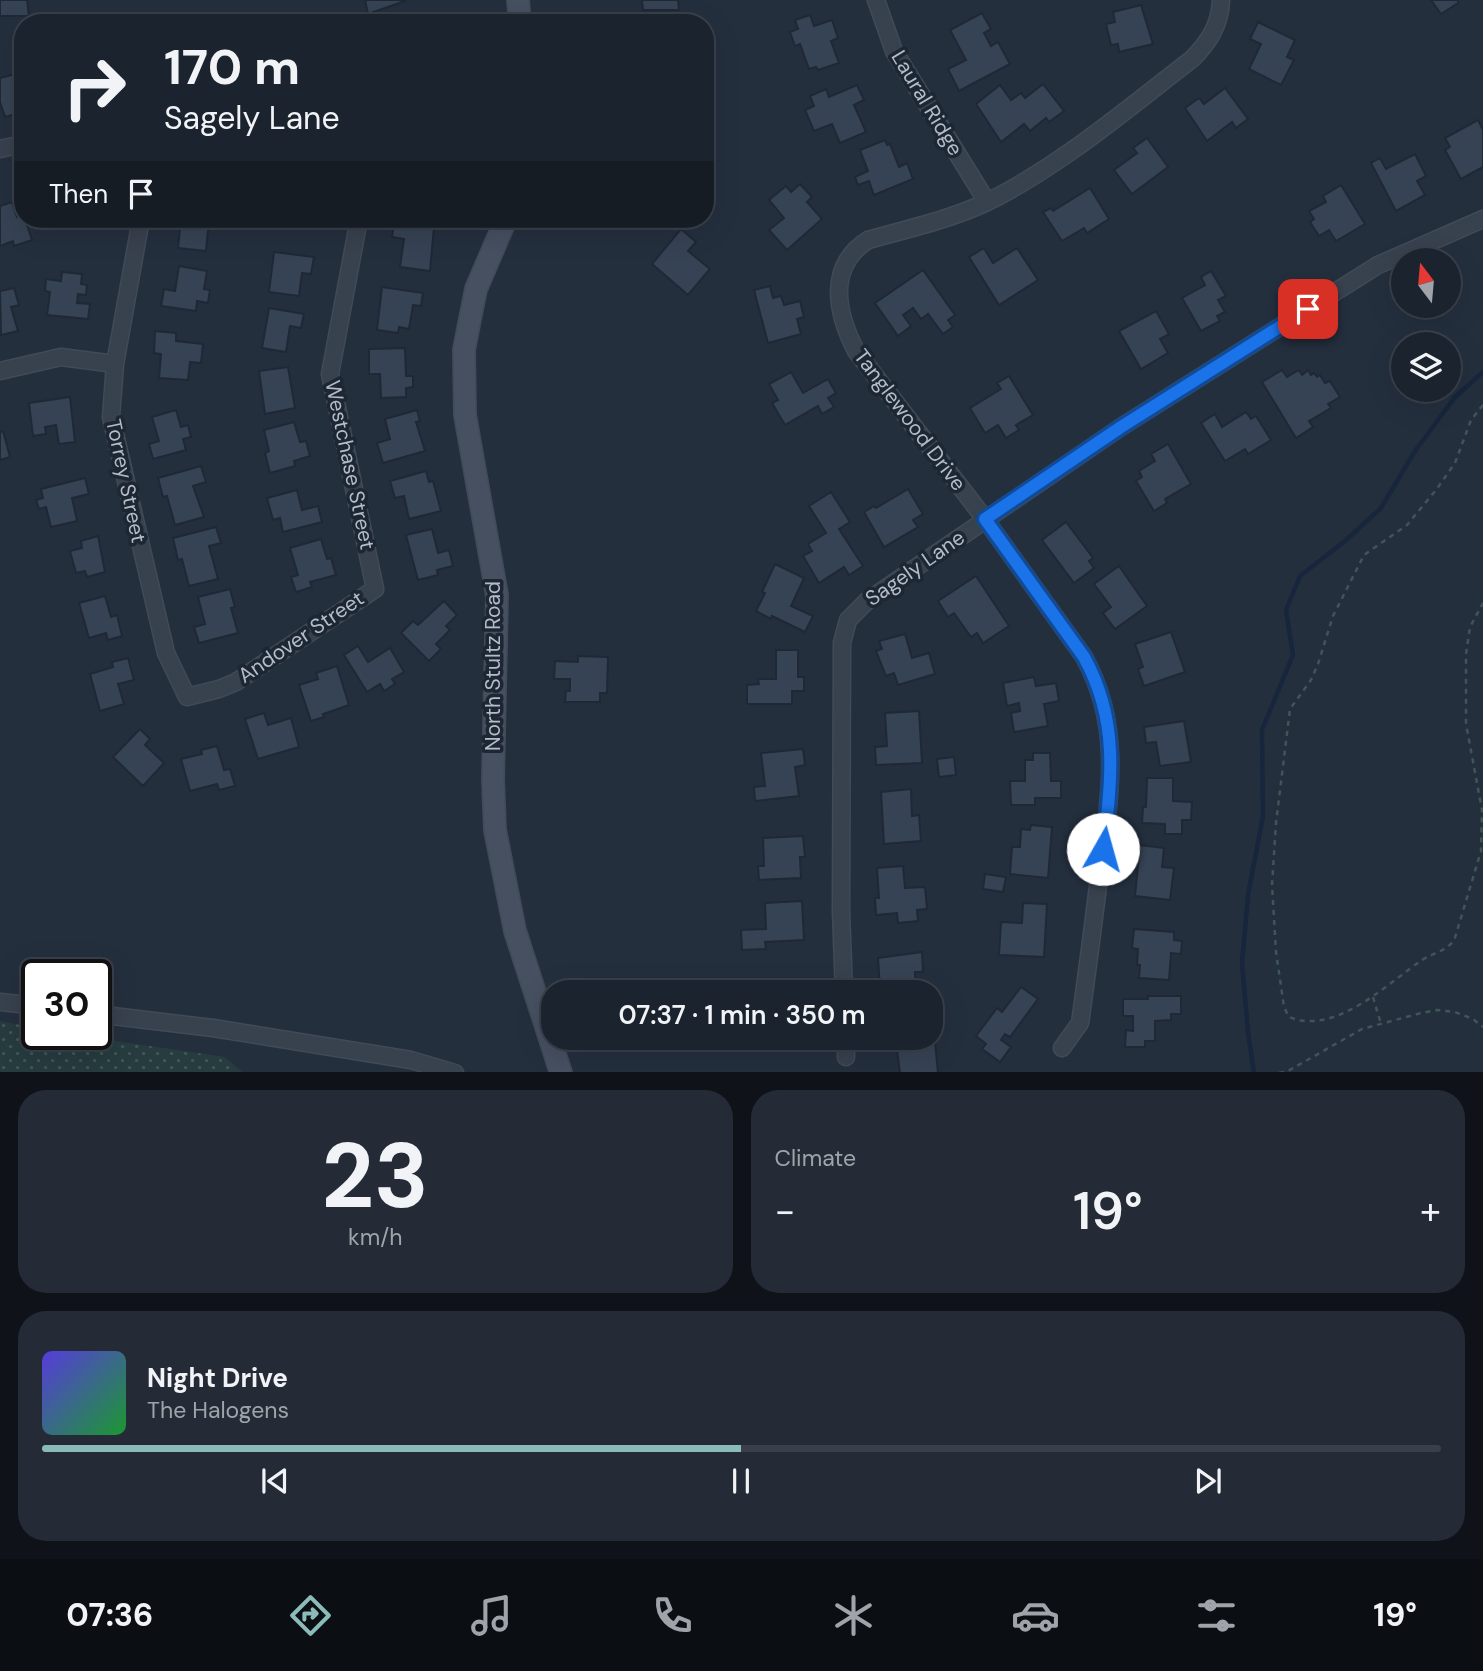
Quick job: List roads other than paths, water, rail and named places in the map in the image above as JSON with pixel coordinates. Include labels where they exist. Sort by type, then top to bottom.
[{"type":"street","name":"Laural Ridge","points":[[876,0],[894,51],[987,202]]},
{"type":"street","name":"Tanglewood Drive","points":[[1062,1048],[1080,1023],[1110,799],[1111,749],[1096,678],[1084,657],[985,519],[856,351],[844,322],[839,290],[840,277],[856,248],[868,240],[961,213],[987,202],[1019,185],[1094,134],[1192,59],[1211,37],[1220,16],[1221,0]]},
{"type":"street","name":"Sagely Lane","points":[[844,980],[841,884],[842,643],[848,620],[867,601],[985,519],[1133,420],[1378,265],[1483,219]]},
{"type":"street","name":"Torrey Street","points":[[139,228],[115,364],[111,402],[112,431],[166,653],[187,696]]},
{"type":"street","name":"Westchase Street","points":[[357,228],[330,374],[375,589]]},
{"type":"street","name":"North Stultz Road","points":[[502,228],[477,289],[469,324],[464,350],[466,415],[497,595],[495,830],[515,932],[561,1072]]},
{"type":"street","points":[[0,371],[61,356],[115,364]]},
{"type":"street","name":"Andover Street","points":[[187,696],[219,690],[236,682],[375,589]]},
{"type":"street","points":[[0,1002],[21,1004]]},
{"type":"street","points":[[112,1016],[213,1028],[411,1060],[452,1072]]},
{"type":"street","points":[[846,1050],[846,1058]]},
{"type":"waterway","points":[[1254,1072],[1242,963],[1248,895],[1263,816],[1262,730],[1293,655],[1286,610],[1300,576],[1345,541],[1381,508],[1415,451],[1455,397],[1483,372]]}]
